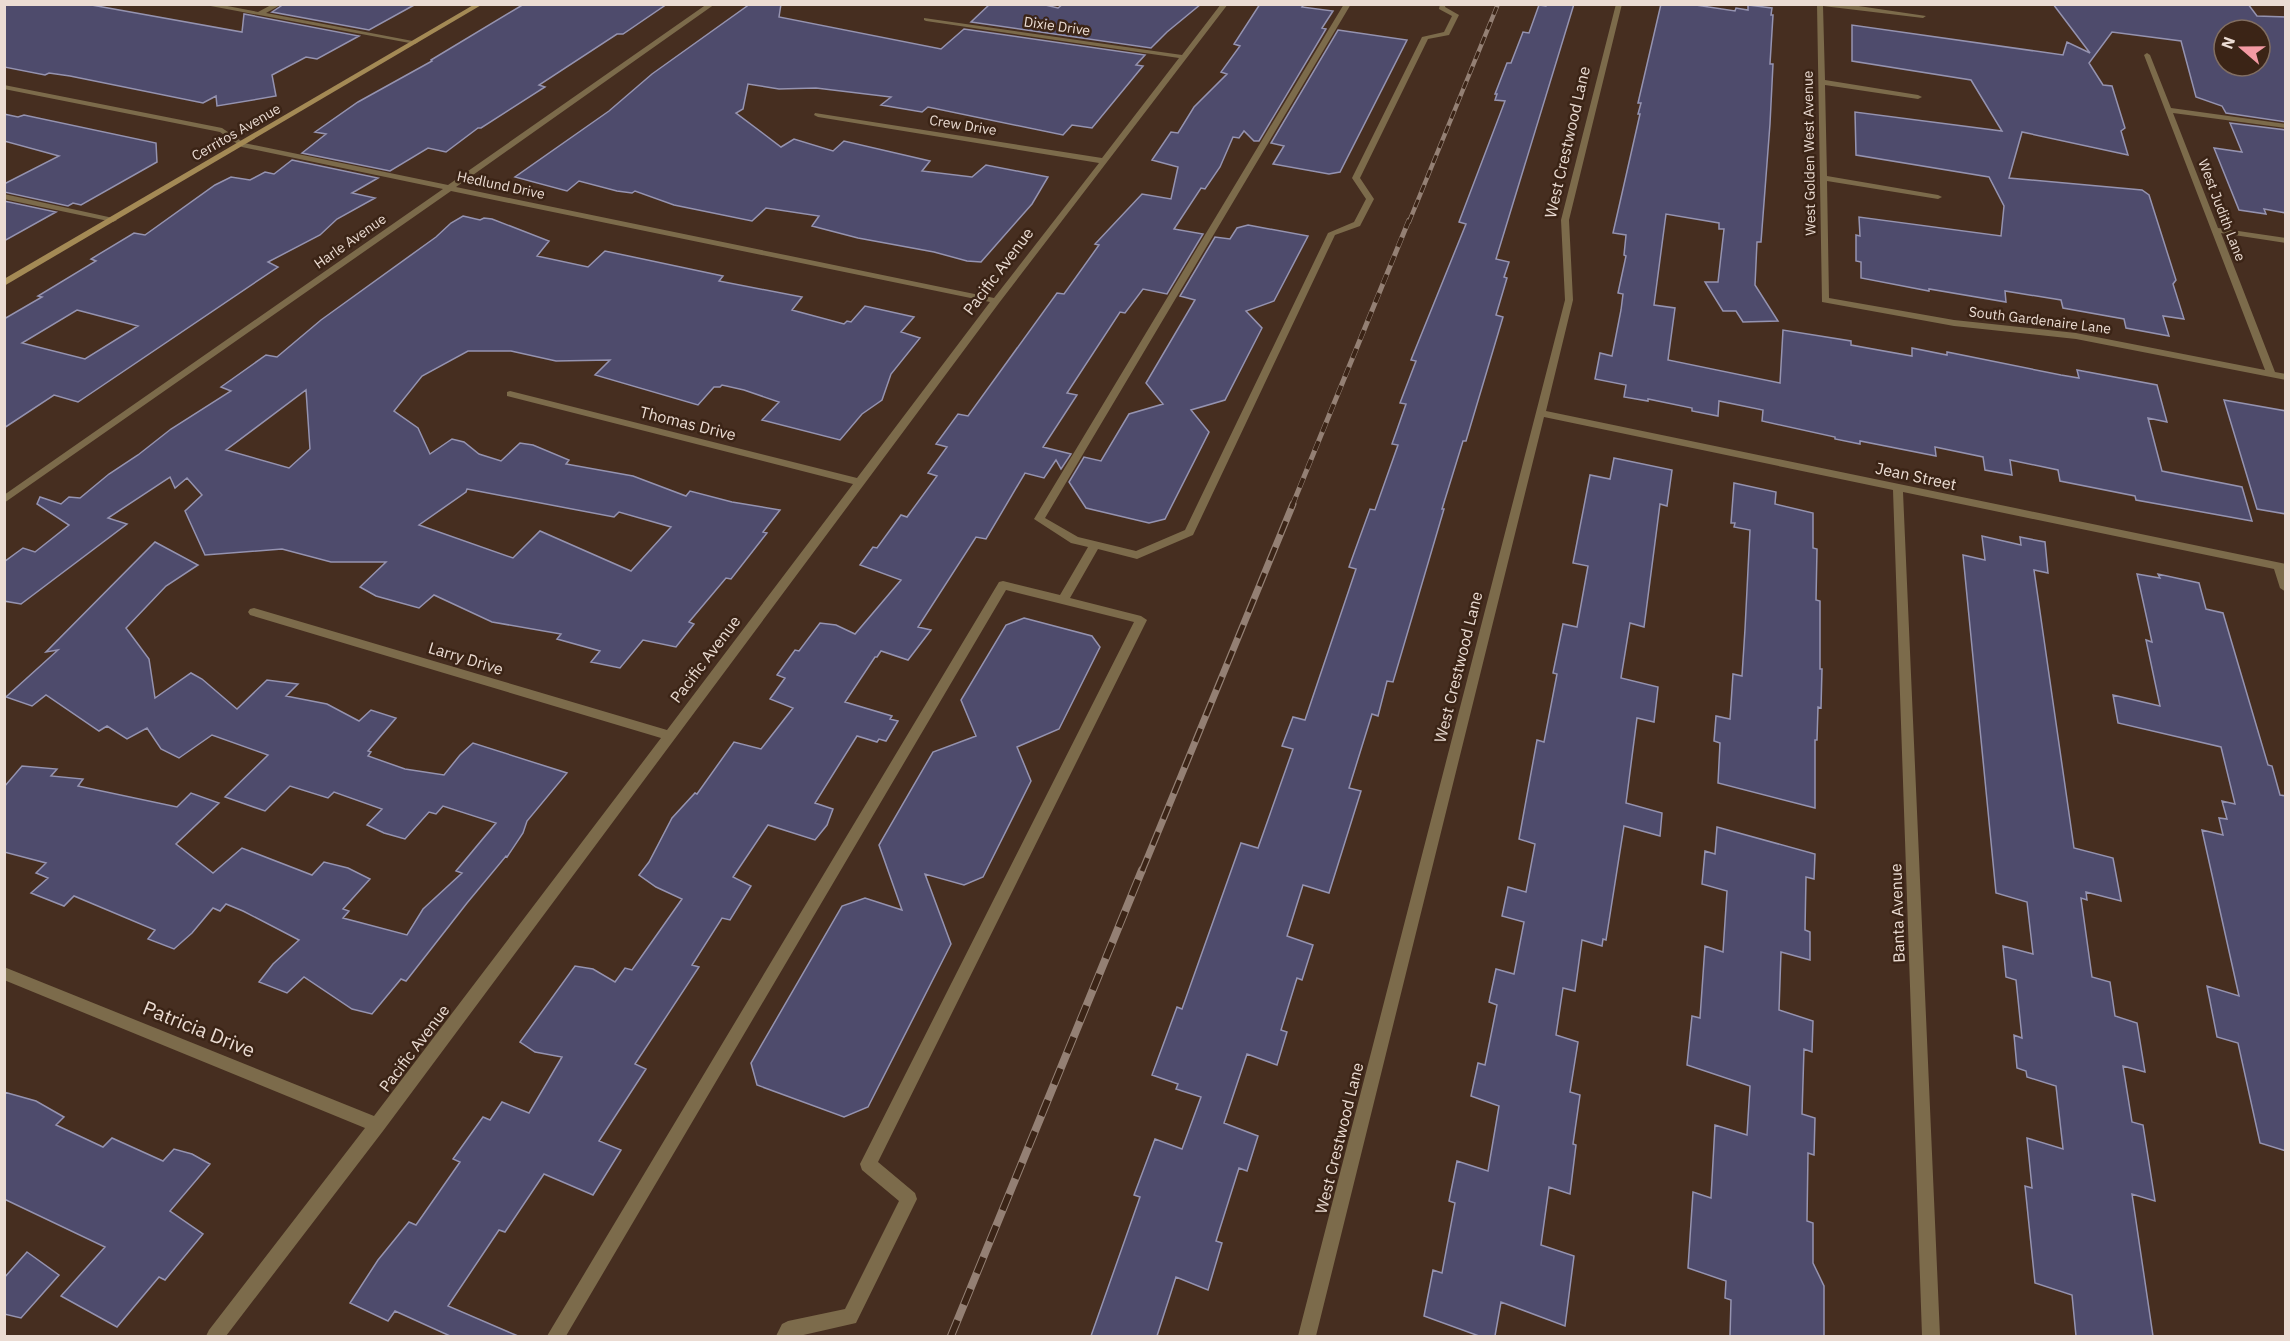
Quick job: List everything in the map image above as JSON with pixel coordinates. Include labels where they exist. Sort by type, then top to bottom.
[{"type":"street","points":[[203,4],[415,42]]},
{"type":"street","points":[[259,14],[279,4]]},
{"type":"street","name":"Cerritos Avenue","points":[[4,283],[480,4]]},
{"type":"street","name":"Harle Avenue","points":[[4,500],[712,4]]},
{"type":"street","name":"Pacific Avenue","points":[[215,1336],[377,1125],[996,301],[1225,4]]},
{"type":"street","points":[[1348,4],[1039,519],[1075,540],[1137,555],[1190,532],[1332,233],[1357,224],[1370,198],[1356,178],[1425,38],[1447,34],[1456,15],[1441,8],[1443,4]]},
{"type":"street","name":"West Crestwood Lane","points":[[1307,1336],[1569,300],[1565,220],[1619,4]]},
{"type":"street","name":"West Golden West Avenue","points":[[1820,4],[1825,300]]},
{"type":"street","points":[[1825,4],[1923,16]]},
{"type":"street","name":"Dixie Drive","points":[[926,19],[1184,57]]},
{"type":"street","name":"West Judith Lane","points":[[2147,55],[2271,374]]},
{"type":"street","points":[[1821,82],[1918,97]]},
{"type":"street","name":"Hedlund Drive","points":[[4,87],[222,130],[242,145],[996,301]]},
{"type":"street","points":[[2168,110],[2286,126]]},
{"type":"street","name":"Crew Drive","points":[[818,115],[1103,161]]},
{"type":"street","points":[[1822,178],[1938,197]]},
{"type":"street","points":[[4,196],[113,220]]},
{"type":"street","points":[[2215,230],[2286,241]]},
{"type":"street","name":"South Gardenaire Lane","points":[[1825,300],[1954,323],[2076,336],[2286,377]]},
{"type":"street","name":"Thomas Drive","points":[[510,394],[860,482]]},
{"type":"street","name":"Jean Street","points":[[1541,413],[2282,567]]},
{"type":"street","name":"Banta Avenue","points":[[1898,487],[1931,1336]]},
{"type":"street","points":[[1063,600],[1095,545]]},
{"type":"street","points":[[2282,567],[2286,588]]},
{"type":"street","points":[[556,1336],[1003,585],[1141,620],[868,1164],[909,1199],[850,1317],[788,1330],[784,1336]]},
{"type":"street","name":"Larry Drive","points":[[254,612],[668,735]]},
{"type":"street","name":"Patricia Drive","points":[[4,973],[377,1125]]},
{"type":"building","points":[[4,4],[86,4],[242,32],[244,14],[359,36],[317,59],[306,57],[272,75],[276,96],[217,106],[216,96],[203,103],[70,76],[49,73],[45,75],[4,67]]},
{"type":"building","points":[[284,4],[416,4],[369,30],[272,12]]},
{"type":"building","points":[[524,4],[667,4],[623,34],[617,34],[539,85],[545,87],[478,128],[446,152],[428,148],[390,171],[302,153],[326,134],[315,132],[358,102],[432,61]]},
{"type":"building","points":[[750,4],[781,4],[779,17],[941,49],[964,29],[1145,55],[1136,65],[1143,66],[1092,128],[1072,125],[1063,135],[928,107],[922,112],[881,105],[891,97],[816,88],[779,89],[748,84],[743,109],[736,113],[781,147],[794,139],[833,151],[844,141],[930,161],[922,171],[972,177],[986,165],[1048,177],[1032,204],[981,262],[858,238],[812,226],[819,216],[766,208],[752,221],[674,205],[635,191],[632,193],[617,191],[579,181],[567,191],[515,177],[609,111],[652,74]]},
{"type":"building","points":[[990,4],[1041,4],[1058,8],[1063,4],[1201,4],[1151,48],[971,22]]},
{"type":"building","points":[[1260,4],[1304,4],[1302,7],[1333,11],[1322,28],[1326,29],[1259,141],[1254,141],[1244,131],[1239,138],[1233,137],[1220,167],[1205,189],[1201,188],[1174,229],[1203,234],[1167,294],[1143,289],[1125,313],[1120,312],[1067,393],[1077,395],[1043,447],[1071,454],[1061,469],[1056,460],[1044,478],[1025,473],[986,539],[976,537],[918,627],[931,630],[908,660],[881,651],[845,702],[892,716],[890,719],[898,721],[886,741],[879,739],[877,742],[857,736],[815,803],[833,809],[827,825],[815,840],[768,825],[733,877],[751,886],[730,920],[722,918],[692,965],[699,967],[635,1064],[646,1069],[599,1141],[621,1150],[593,1195],[544,1174],[505,1232],[499,1230],[448,1306],[518,1336],[450,1336],[395,1311],[388,1321],[350,1303],[378,1260],[409,1222],[416,1225],[460,1162],[453,1159],[483,1117],[490,1120],[502,1102],[529,1113],[562,1057],[535,1052],[520,1042],[575,966],[593,969],[615,982],[625,968],[632,970],[682,899],[656,887],[639,875],[649,862],[672,818],[695,793],[697,794],[734,742],[761,749],[793,708],[770,699],[785,678],[777,675],[795,650],[799,651],[820,623],[836,625],[855,634],[901,580],[860,565],[873,547],[877,548],[901,515],[907,517],[937,476],[928,473],[947,447],[936,444],[958,414],[968,416],[1057,293],[1064,294],[1099,245],[1095,244],[1142,194],[1171,199],[1178,167],[1152,160],[1171,132],[1178,133],[1194,107],[1227,74],[1221,72],[1240,46],[1234,44]]},
{"type":"building","points":[[1547,4],[1574,4],[1496,259],[1509,262],[1504,277],[1507,278],[1496,315],[1503,317],[1466,441],[1463,441],[1442,509],[1444,509],[1393,682],[1387,681],[1378,716],[1372,714],[1349,788],[1361,791],[1329,893],[1303,885],[1287,936],[1313,945],[1302,980],[1297,978],[1281,1030],[1287,1032],[1277,1065],[1247,1054],[1224,1123],[1258,1136],[1247,1171],[1239,1168],[1216,1241],[1222,1243],[1208,1290],[1176,1277],[1157,1336],[1091,1336],[1140,1197],[1134,1195],[1155,1139],[1182,1149],[1201,1097],[1176,1089],[1178,1084],[1152,1075],[1177,1007],[1182,1009],[1241,843],[1258,848],[1293,749],[1282,746],[1293,717],[1305,720],[1356,569],[1349,567],[1370,509],[1375,510],[1398,445],[1392,444],[1406,404],[1400,403],[1416,361],[1411,360],[1466,224],[1459,222],[1505,101],[1495,100],[1497,94],[1495,94],[1507,63],[1511,63],[1523,32],[1529,33],[1539,5],[1546,6]]},
{"type":"building","points":[[1661,4],[1689,4],[1735,11],[1736,8],[1748,10],[1748,5],[1772,8],[1771,15],[1773,15],[1770,124],[1761,242],[1757,242],[1755,285],[1778,321],[1743,322],[1736,311],[1723,311],[1705,282],[1718,282],[1724,229],[1719,229],[1719,223],[1666,214],[1654,305],[1675,308],[1668,360],[1780,383],[1783,330],[1851,341],[1851,345],[1912,356],[1912,348],[1947,355],[1947,352],[2079,378],[2077,370],[2157,385],[2167,422],[2148,418],[2162,471],[2242,487],[2252,521],[2136,500],[2135,496],[2060,481],[2058,470],[2010,460],[2012,475],[1985,470],[1983,457],[1935,447],[1936,456],[1860,441],[1860,444],[1835,439],[1835,437],[1762,421],[1763,410],[1719,401],[1718,416],[1648,399],[1648,401],[1624,397],[1626,385],[1595,379],[1600,353],[1612,356],[1621,310],[1623,294],[1618,293],[1626,256],[1624,255],[1626,235],[1613,233],[1640,114],[1638,114],[1641,103],[1638,103]]},
{"type":"building","points":[[2053,4],[2248,4],[2257,16],[2286,17],[2286,122],[2226,113],[2222,106],[2196,97],[2181,41],[2112,32],[2089,63],[2103,85],[2112,86],[2125,128],[2121,131],[2128,155],[2022,132],[2009,178],[2142,190],[2149,195],[2176,280],[2173,284],[2184,319],[2163,316],[2169,336],[2126,328],[2124,319],[2063,308],[2061,300],[2005,291],[2006,302],[1861,278],[1861,262],[1856,261],[1856,235],[1860,236],[1859,217],[2001,236],[2004,206],[1989,177],[1856,155],[1855,112],[2002,131],[1971,80],[1852,61],[1852,25],[2063,55],[2067,42],[2090,53]]},
{"type":"building","points":[[1338,30],[1407,40],[1340,172],[1329,174],[1273,164],[1284,146],[1271,143]]},
{"type":"building","points":[[4,114],[18,117],[24,115],[156,143],[157,162],[81,205],[73,203],[68,206],[4,192],[4,184],[59,156],[4,141]]},
{"type":"building","points":[[2230,123],[2286,130],[2286,213],[2264,209],[2266,214],[2239,210],[2214,148],[2242,152]]},
{"type":"building","points":[[292,160],[378,178],[352,193],[375,198],[337,219],[320,235],[268,262],[278,267],[78,402],[54,395],[4,428],[4,319],[42,297],[38,296],[96,261],[91,259],[134,233],[145,235],[215,185],[231,177],[250,180],[265,172],[274,174]],"holes":[[[77,310],[138,326],[85,359],[22,343]]]},
{"type":"building","points":[[4,201],[56,212],[4,241]]},
{"type":"building","points":[[463,216],[480,220],[492,219],[549,241],[537,256],[588,267],[605,251],[723,276],[719,281],[802,297],[792,310],[844,324],[847,321],[851,322],[865,306],[914,317],[901,332],[920,338],[891,374],[882,400],[862,414],[840,440],[762,420],[779,402],[744,390],[722,385],[714,387],[698,405],[595,375],[610,360],[556,361],[511,351],[468,351],[422,376],[394,411],[418,428],[430,454],[452,439],[464,442],[479,454],[501,461],[520,443],[533,445],[569,460],[566,464],[633,476],[686,496],[690,491],[732,502],[780,510],[763,532],[767,533],[731,579],[726,578],[689,622],[694,624],[676,647],[643,640],[620,668],[591,662],[600,651],[557,639],[561,634],[492,622],[434,595],[419,608],[376,596],[360,587],[386,562],[331,562],[282,549],[205,555],[185,511],[202,495],[187,478],[175,488],[170,477],[108,518],[127,524],[21,604],[4,601],[4,562],[23,548],[35,552],[69,525],[37,504],[40,497],[61,504],[69,497],[80,498],[171,429],[231,391],[221,387],[266,355],[277,357],[321,320],[436,237],[451,223]],"holes":[[[306,390],[310,449],[289,468],[226,450]],[[467,489],[614,517],[619,512],[671,527],[631,571],[540,531],[513,558],[419,525]]]},
{"type":"building","points":[[1248,225],[1308,236],[1274,301],[1246,311],[1262,328],[1225,400],[1191,410],[1209,432],[1165,519],[1149,523],[1086,508],[1069,482],[1084,457],[1101,461],[1129,414],[1163,404],[1146,383],[1195,300],[1180,296],[1215,237],[1230,239],[1237,228]]},
{"type":"building","points":[[2224,400],[2286,411],[2286,514],[2257,509]]},
{"type":"building","points":[[1614,458],[1672,470],[1667,506],[1660,504],[1644,627],[1630,623],[1621,678],[1658,687],[1654,722],[1637,718],[1626,803],[1662,813],[1660,836],[1624,826],[1606,940],[1603,939],[1602,946],[1582,940],[1575,991],[1563,988],[1556,1035],[1578,1042],[1570,1092],[1580,1095],[1573,1144],[1576,1145],[1570,1194],[1549,1187],[1541,1245],[1574,1256],[1565,1326],[1501,1302],[1495,1336],[1479,1336],[1424,1316],[1433,1270],[1442,1273],[1455,1203],[1449,1201],[1457,1161],[1488,1171],[1499,1106],[1471,1096],[1478,1063],[1485,1065],[1497,1005],[1489,1002],[1496,969],[1514,974],[1524,922],[1502,916],[1508,887],[1526,892],[1535,844],[1519,839],[1537,740],[1544,742],[1557,674],[1553,673],[1563,624],[1577,627],[1588,566],[1573,563],[1590,475],[1610,479]]},
{"type":"building","points":[[1734,483],[1776,492],[1775,504],[1813,513],[1813,548],[1817,549],[1816,600],[1820,601],[1820,669],[1822,669],[1821,708],[1818,707],[1817,740],[1815,740],[1815,808],[1718,783],[1720,743],[1714,741],[1716,716],[1730,719],[1733,674],[1742,676],[1745,629],[1750,530],[1734,527],[1735,523],[1731,523]]},
{"type":"building","points":[[1982,536],[2021,545],[2020,537],[2045,542],[2048,573],[2034,570],[2074,848],[2113,858],[2121,901],[2086,892],[2087,900],[2081,898],[2092,977],[2110,982],[2115,1016],[2137,1023],[2145,1072],[2123,1066],[2132,1122],[2143,1125],[2155,1201],[2132,1194],[2153,1336],[2076,1336],[2072,1295],[2035,1283],[2025,1186],[2032,1188],[2027,1138],[2063,1149],[2056,1086],[2027,1077],[2026,1071],[2017,1068],[2014,1035],[2022,1038],[2016,980],[2006,977],[2003,946],[2033,954],[2027,902],[1996,893],[1963,555],[1985,560]]},
{"type":"building","points":[[155,542],[198,565],[166,586],[126,628],[149,659],[155,698],[191,673],[202,679],[237,709],[267,680],[298,684],[286,696],[327,704],[359,721],[371,710],[396,718],[368,751],[371,752],[368,756],[405,769],[444,775],[473,743],[567,773],[527,821],[523,833],[507,857],[467,903],[406,981],[401,979],[372,1014],[352,1009],[304,977],[287,993],[259,982],[273,964],[299,940],[243,911],[226,904],[220,911],[213,908],[192,933],[174,949],[148,939],[155,930],[74,896],[64,906],[31,893],[48,878],[36,873],[46,863],[4,852],[4,787],[22,766],[57,769],[51,776],[83,779],[78,786],[177,807],[191,793],[219,803],[176,844],[213,873],[242,848],[312,875],[324,862],[348,868],[370,879],[343,909],[349,911],[343,918],[407,935],[423,909],[462,873],[456,871],[496,823],[443,806],[436,814],[429,812],[405,839],[367,825],[382,809],[334,792],[328,798],[290,786],[265,811],[225,797],[268,755],[212,735],[179,758],[161,749],[147,728],[127,739],[107,726],[99,731],[46,695],[32,706],[6,697],[58,650],[46,652]]},
{"type":"building","points":[[2137,574],[2160,578],[2158,574],[2199,583],[2206,609],[2223,613],[2268,765],[2272,766],[2280,795],[2286,796],[2286,1151],[2260,1143],[2238,1043],[2217,1037],[2207,986],[2239,996],[2202,830],[2223,835],[2219,818],[2227,819],[2222,801],[2235,804],[2221,747],[2118,723],[2113,695],[2160,706],[2146,640],[2152,642]]},
{"type":"building","points":[[1024,618],[1092,636],[1100,647],[1059,729],[1017,747],[1031,781],[983,877],[964,885],[925,874],[951,944],[868,1107],[844,1117],[757,1085],[751,1063],[842,906],[865,898],[902,910],[879,845],[933,752],[976,736],[961,700],[1006,625]]},
{"type":"building","points":[[1717,827],[1815,854],[1814,879],[1806,877],[1805,930],[1810,932],[1810,960],[1781,952],[1779,1010],[1813,1021],[1812,1052],[1804,1049],[1802,1114],[1815,1118],[1814,1155],[1808,1153],[1807,1221],[1813,1223],[1813,1263],[1824,1286],[1824,1336],[1730,1336],[1731,1300],[1725,1298],[1726,1281],[1688,1268],[1693,1192],[1711,1198],[1715,1125],[1747,1135],[1750,1086],[1687,1065],[1692,1016],[1700,1018],[1705,946],[1723,952],[1727,891],[1702,884],[1705,851],[1715,854]]},
{"type":"building","points":[[4,1092],[36,1101],[64,1117],[56,1125],[103,1147],[112,1138],[163,1161],[174,1149],[192,1154],[210,1164],[170,1211],[203,1234],[165,1280],[159,1277],[117,1327],[61,1296],[105,1247],[4,1199]]},
{"type":"building","points":[[27,1252],[59,1275],[21,1318],[4,1314],[4,1278]]},
{"type":"railway","points":[[1409,222],[1498,4]]},
{"type":"railway","points":[[1292,506],[1409,220]]},
{"type":"railway","points":[[1142,871],[1293,504]]},
{"type":"railway","points":[[951,1336],[1142,870]]}]
